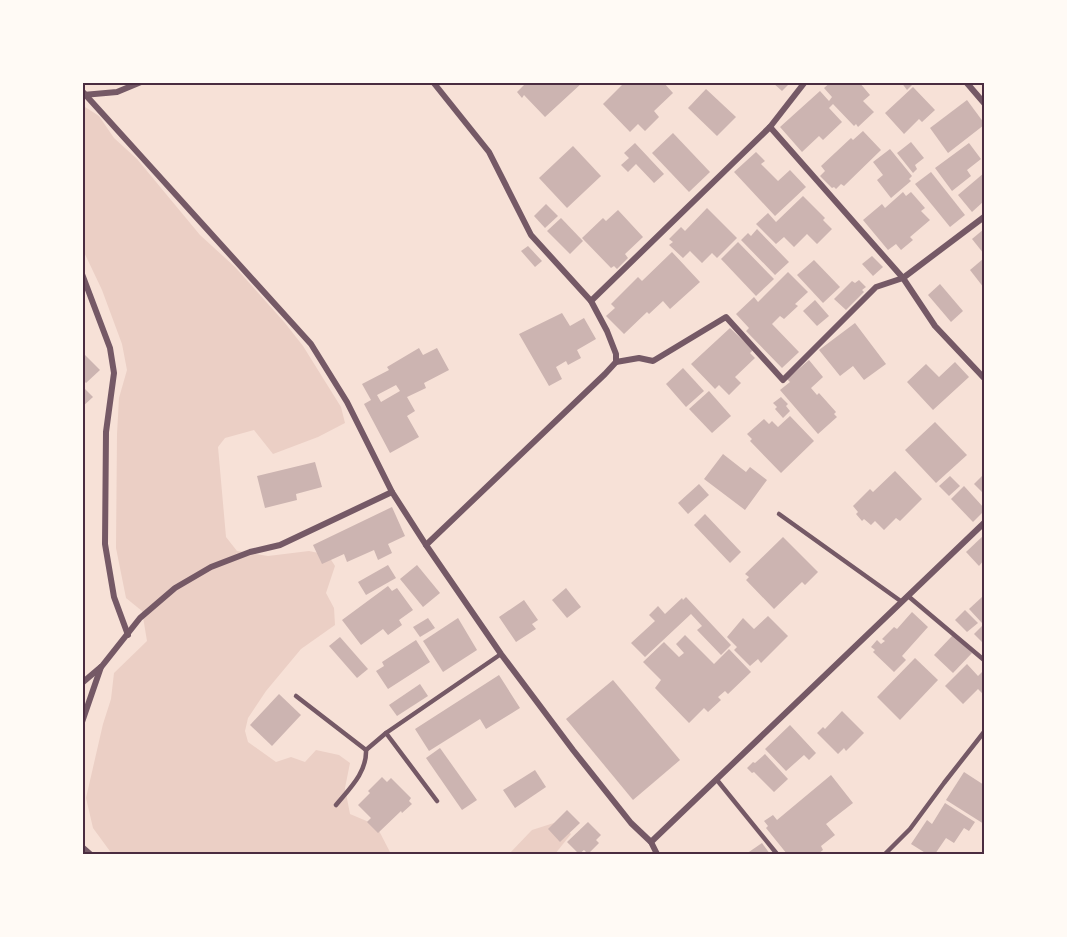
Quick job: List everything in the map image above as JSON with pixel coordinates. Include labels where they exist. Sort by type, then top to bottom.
[{"type":"street","points":[[83,94],[117,92],[141,82]]},
{"type":"street","points":[[433,82],[489,152],[531,235],[591,301],[607,331],[616,354],[616,362]]},
{"type":"street","points":[[591,301],[770,127],[805,82]]},
{"type":"street","points":[[966,82],[984,103]]},
{"type":"street","points":[[83,94],[311,344],[347,402],[392,492],[426,545],[501,654],[631,823],[651,842],[657,855]]},
{"type":"street","points":[[770,127],[903,278],[934,326],[984,378]]},
{"type":"street","points":[[426,545],[616,362],[639,358],[653,361],[726,317],[783,380],[876,287],[903,278],[984,217]]},
{"type":"street","points":[[82,274],[110,348],[114,372],[106,432],[105,544],[114,597],[128,635]]},
{"type":"street","points":[[82,683],[102,666],[140,618],[175,588],[210,567],[250,552],[280,545],[392,492]]},
{"type":"street","points":[[651,842],[984,523]]},
{"type":"street","points":[[82,722],[102,666]]},
{"type":"street","points":[[82,847],[90,855]]},
{"type":"lane","points":[[779,514],[902,602]]},
{"type":"lane","points":[[908,596],[984,660]]},
{"type":"lane","points":[[366,750],[501,654]]},
{"type":"lane","points":[[296,696],[366,750]]},
{"type":"lane","points":[[885,855],[910,829],[984,732]]},
{"type":"lane","points":[[386,734],[437,801]]},
{"type":"lane","points":[[336,805],[354,783],[366,762],[366,750]]},
{"type":"lane","points":[[717,780],[777,855]]},
{"type":"shaded area","points":[[82,107],[99,116],[114,138],[137,159],[200,235],[235,267],[285,323],[303,346],[341,407],[345,423],[318,437],[273,454],[254,430],[225,438],[218,447],[226,537],[237,551],[268,556],[309,551],[328,555],[335,566],[326,593],[334,608],[335,625],[301,649],[266,691],[248,718],[245,731],[248,742],[276,762],[291,757],[305,762],[316,750],[339,755],[350,763],[345,788],[350,814],[376,825],[391,854],[112,854],[93,828],[86,798],[111,699],[114,673],[147,641],[142,611],[126,598],[116,548],[119,398],[127,370],[122,344],[102,290],[83,250]]},
{"type":"shaded area","points":[[557,822],[571,834],[555,854],[509,854],[532,830]]},
{"type":"building","points":[[527,82],[583,82],[545,117],[524,95],[522,98],[517,92]]},
{"type":"building","points":[[625,82],[663,82],[673,93],[654,111],[659,117],[645,131],[638,124],[630,132],[603,104]]},
{"type":"building","points":[[772,82],[791,82],[782,91]]},
{"type":"building","points":[[831,82],[859,82],[870,95],[863,101],[874,112],[858,127],[856,124],[854,126],[833,104],[829,108],[842,122],[823,140],[819,136],[802,152],[780,127],[820,91],[829,101],[832,97],[824,88]]},
{"type":"building","points":[[901,82],[915,82],[907,90]]},
{"type":"building","points":[[913,87],[935,110],[922,122],[919,119],[904,134],[885,113]]},
{"type":"building","points":[[706,89],[736,117],[717,136],[688,108]]},
{"type":"building","points":[[967,100],[984,125],[948,153],[930,128]]},
{"type":"building","points":[[863,131],[881,150],[844,186],[841,184],[836,189],[832,188],[820,176],[825,171],[821,166],[851,138],[853,140]]},
{"type":"building","points":[[673,133],[710,172],[689,192],[652,153]]},
{"type":"building","points":[[911,142],[924,158],[915,165],[917,169],[913,173],[897,153]]},
{"type":"building","points":[[635,143],[664,174],[654,183],[636,164],[628,172],[621,165],[629,158],[624,153]]},
{"type":"building","points":[[969,143],[981,159],[967,170],[971,176],[952,191],[935,168]]},
{"type":"building","points":[[573,146],[601,176],[567,208],[539,178]]},
{"type":"building","points":[[890,149],[912,176],[909,179],[911,181],[891,198],[877,180],[883,175],[873,162]]},
{"type":"building","points":[[756,152],[765,161],[761,164],[778,181],[790,170],[806,187],[775,216],[734,172]]},
{"type":"building","points":[[931,172],[965,215],[950,227],[915,184]]},
{"type":"building","points":[[984,173],[984,201],[972,212],[958,195]]},
{"type":"building","points":[[903,192],[906,196],[911,192],[925,208],[921,211],[930,220],[910,237],[913,240],[901,250],[896,244],[888,250],[863,220],[882,204],[885,208]]},
{"type":"building","points":[[803,196],[825,218],[823,220],[832,229],[817,244],[807,234],[794,247],[784,237],[776,244],[756,224],[768,213],[776,222]]},
{"type":"building","points":[[546,204],[558,216],[545,228],[534,216]]},
{"type":"building","points":[[707,208],[737,238],[717,258],[712,253],[702,263],[690,251],[683,258],[669,245],[673,242],[669,239],[681,227],[685,231]]},
{"type":"building","points":[[618,210],[643,237],[625,254],[628,258],[617,269],[614,266],[611,268],[582,238],[603,218],[606,221]]},
{"type":"building","points":[[561,218],[583,241],[570,254],[547,231]]},
{"type":"building","points":[[757,229],[789,262],[775,275],[741,240],[748,233],[751,236]]},
{"type":"building","points":[[984,229],[984,254],[972,239]]},
{"type":"building","points":[[738,242],[774,279],[756,296],[721,259]]},
{"type":"building","points":[[528,246],[542,261],[535,267],[521,251]]},
{"type":"building","points":[[672,252],[700,282],[670,309],[663,301],[649,314],[647,312],[624,334],[606,316],[615,308],[611,304],[638,277],[642,281]]},
{"type":"building","points":[[872,256],[883,267],[873,276],[862,264]]},
{"type":"building","points":[[814,260],[840,287],[823,303],[797,275]]},
{"type":"building","points":[[984,260],[984,288],[970,270]]},
{"type":"building","points":[[788,272],[808,292],[795,304],[798,306],[784,319],[780,316],[772,324],[799,352],[782,368],[746,331],[749,328],[736,314],[754,297],[758,302]]},
{"type":"building","points":[[859,280],[866,287],[862,290],[864,292],[846,310],[834,299],[852,281],[855,283]]},
{"type":"building","points":[[940,284],[963,311],[951,322],[928,295]]},
{"type":"building","points":[[815,300],[829,316],[817,326],[803,311]]},
{"type":"building","points":[[562,313],[570,326],[584,318],[596,339],[577,350],[581,358],[568,365],[566,361],[556,367],[562,379],[549,386],[519,334]]},
{"type":"building","points":[[855,323],[886,364],[864,380],[853,366],[840,376],[819,350]]},
{"type":"building","points":[[730,328],[753,350],[750,353],[755,358],[735,377],[741,383],[729,395],[719,385],[715,389],[691,364]]},
{"type":"building","points":[[419,348],[423,355],[437,348],[449,370],[424,383],[426,388],[407,397],[415,411],[407,416],[419,437],[390,453],[364,404],[371,400],[362,384],[389,370],[387,367]],"holes":[[[396,385],[400,391],[381,402],[377,395]]]},
{"type":"building","points":[[82,352],[100,370],[86,383],[82,379]]},
{"type":"building","points":[[809,360],[823,377],[811,388],[817,395],[819,393],[836,412],[834,414],[837,417],[818,434],[780,390],[790,382],[787,379]]},
{"type":"building","points":[[955,362],[969,377],[933,410],[907,382],[926,364],[939,377]]},
{"type":"building","points":[[683,368],[704,391],[686,407],[666,384]]},
{"type":"building","points":[[82,386],[93,397],[82,407]]},
{"type":"building","points":[[709,391],[731,416],[712,433],[689,409]]},
{"type":"building","points":[[781,397],[788,404],[786,406],[790,411],[783,418],[773,403]]},
{"type":"building","points":[[790,416],[814,441],[781,473],[750,441],[752,439],[747,434],[764,419],[769,424],[772,421],[778,427]]},
{"type":"building","points":[[935,422],[967,455],[936,483],[905,450]]},
{"type":"building","points":[[723,454],[746,472],[750,467],[767,480],[745,510],[704,479]]},
{"type":"building","points":[[315,462],[322,487],[296,494],[297,500],[265,508],[257,476]]},
{"type":"building","points":[[895,471],[922,499],[900,521],[896,518],[884,530],[875,521],[871,525],[864,519],[862,521],[853,506],[870,489],[873,492]]},
{"type":"building","points":[[984,474],[984,494],[974,484]]},
{"type":"building","points":[[950,476],[960,486],[949,496],[939,486]]},
{"type":"building","points":[[699,484],[709,495],[688,514],[678,503]]},
{"type":"building","points":[[964,486],[984,508],[984,511],[973,522],[951,499]]},
{"type":"building","points":[[392,507],[405,536],[388,544],[392,553],[378,560],[374,550],[347,562],[344,554],[322,564],[313,545]]},
{"type":"building","points":[[705,514],[741,552],[730,563],[694,525]]},
{"type":"building","points":[[984,535],[984,560],[979,566],[966,552]]},
{"type":"building","points":[[783,537],[818,572],[805,585],[802,582],[774,609],[746,580],[749,577],[745,574]]},
{"type":"building","points":[[388,565],[396,578],[366,595],[358,582]]},
{"type":"building","points":[[417,565],[440,593],[423,607],[400,579]]},
{"type":"building","points":[[388,586],[392,591],[397,588],[413,610],[399,620],[402,625],[388,635],[383,629],[361,645],[342,620]]},
{"type":"building","points":[[566,588],[581,607],[567,618],[552,600]]},
{"type":"building","points":[[686,597],[731,645],[721,655],[697,630],[702,626],[691,614],[645,657],[631,643],[655,621],[649,615],[658,606],[665,614]]},
{"type":"building","points":[[982,597],[984,620],[982,623],[969,609]]},
{"type":"building","points":[[524,600],[538,620],[532,624],[536,629],[516,642],[499,617]]},
{"type":"building","points":[[965,610],[978,623],[967,632],[955,620]]},
{"type":"building","points":[[912,612],[928,627],[902,656],[906,660],[894,672],[873,652],[875,650],[871,647],[877,640],[881,644],[885,641],[882,639],[894,627],[897,629]]},
{"type":"building","points":[[768,616],[788,636],[761,663],[758,659],[750,666],[734,650],[737,647],[727,637],[743,618],[754,629]]},
{"type":"building","points":[[428,618],[435,628],[420,637],[413,627]]},
{"type":"building","points":[[458,618],[477,650],[443,672],[423,641]]},
{"type":"building","points":[[984,624],[984,644],[974,634]]},
{"type":"building","points":[[685,635],[714,664],[729,649],[751,672],[728,694],[725,691],[718,697],[721,700],[708,712],[704,708],[689,723],[655,688],[661,680],[643,662],[664,642],[679,657],[684,653],[676,644]]},
{"type":"building","points":[[953,635],[972,653],[953,673],[934,655]]},
{"type":"building","points":[[340,637],[368,669],[357,678],[329,646]]},
{"type":"building","points":[[416,640],[430,662],[388,689],[376,671],[384,666],[382,662]]},
{"type":"building","points":[[915,658],[938,680],[900,720],[877,697]]},
{"type":"building","points":[[967,664],[978,676],[983,671],[984,695],[978,689],[963,704],[945,686]]},
{"type":"building","points":[[499,675],[520,708],[486,729],[480,719],[429,751],[415,729]]},
{"type":"building","points":[[613,680],[680,760],[633,800],[566,719]]},
{"type":"building","points":[[420,684],[428,696],[397,716],[389,705]]},
{"type":"building","points":[[279,694],[301,715],[272,746],[250,725]]},
{"type":"building","points":[[842,711],[864,733],[846,751],[844,748],[838,754],[817,733],[823,727],[825,729]]},
{"type":"building","points":[[790,725],[816,753],[809,760],[804,755],[786,771],[765,749]]},
{"type":"building","points":[[440,748],[477,800],[462,810],[426,758]]},
{"type":"building","points":[[765,754],[788,779],[774,792],[747,768]]},
{"type":"building","points":[[535,770],[546,787],[515,808],[503,790]]},
{"type":"building","points":[[964,772],[984,785],[984,824],[946,800]]},
{"type":"building","points":[[831,775],[853,803],[826,824],[835,835],[821,846],[823,850],[818,854],[787,854],[766,828],[768,826],[764,821],[773,815],[777,820]]},
{"type":"building","points":[[382,777],[387,782],[391,778],[411,798],[409,801],[412,804],[402,813],[401,811],[378,833],[367,822],[371,818],[358,805]]},
{"type":"building","points":[[945,803],[975,822],[969,831],[964,828],[954,843],[946,838],[935,854],[927,854],[911,844],[927,820],[932,824]]},
{"type":"building","points":[[567,810],[580,823],[560,842],[548,829]]},
{"type":"building","points":[[588,822],[601,835],[596,840],[599,843],[588,854],[584,850],[579,854],[567,842]]},
{"type":"building","points":[[762,843],[770,854],[746,854]]}]
